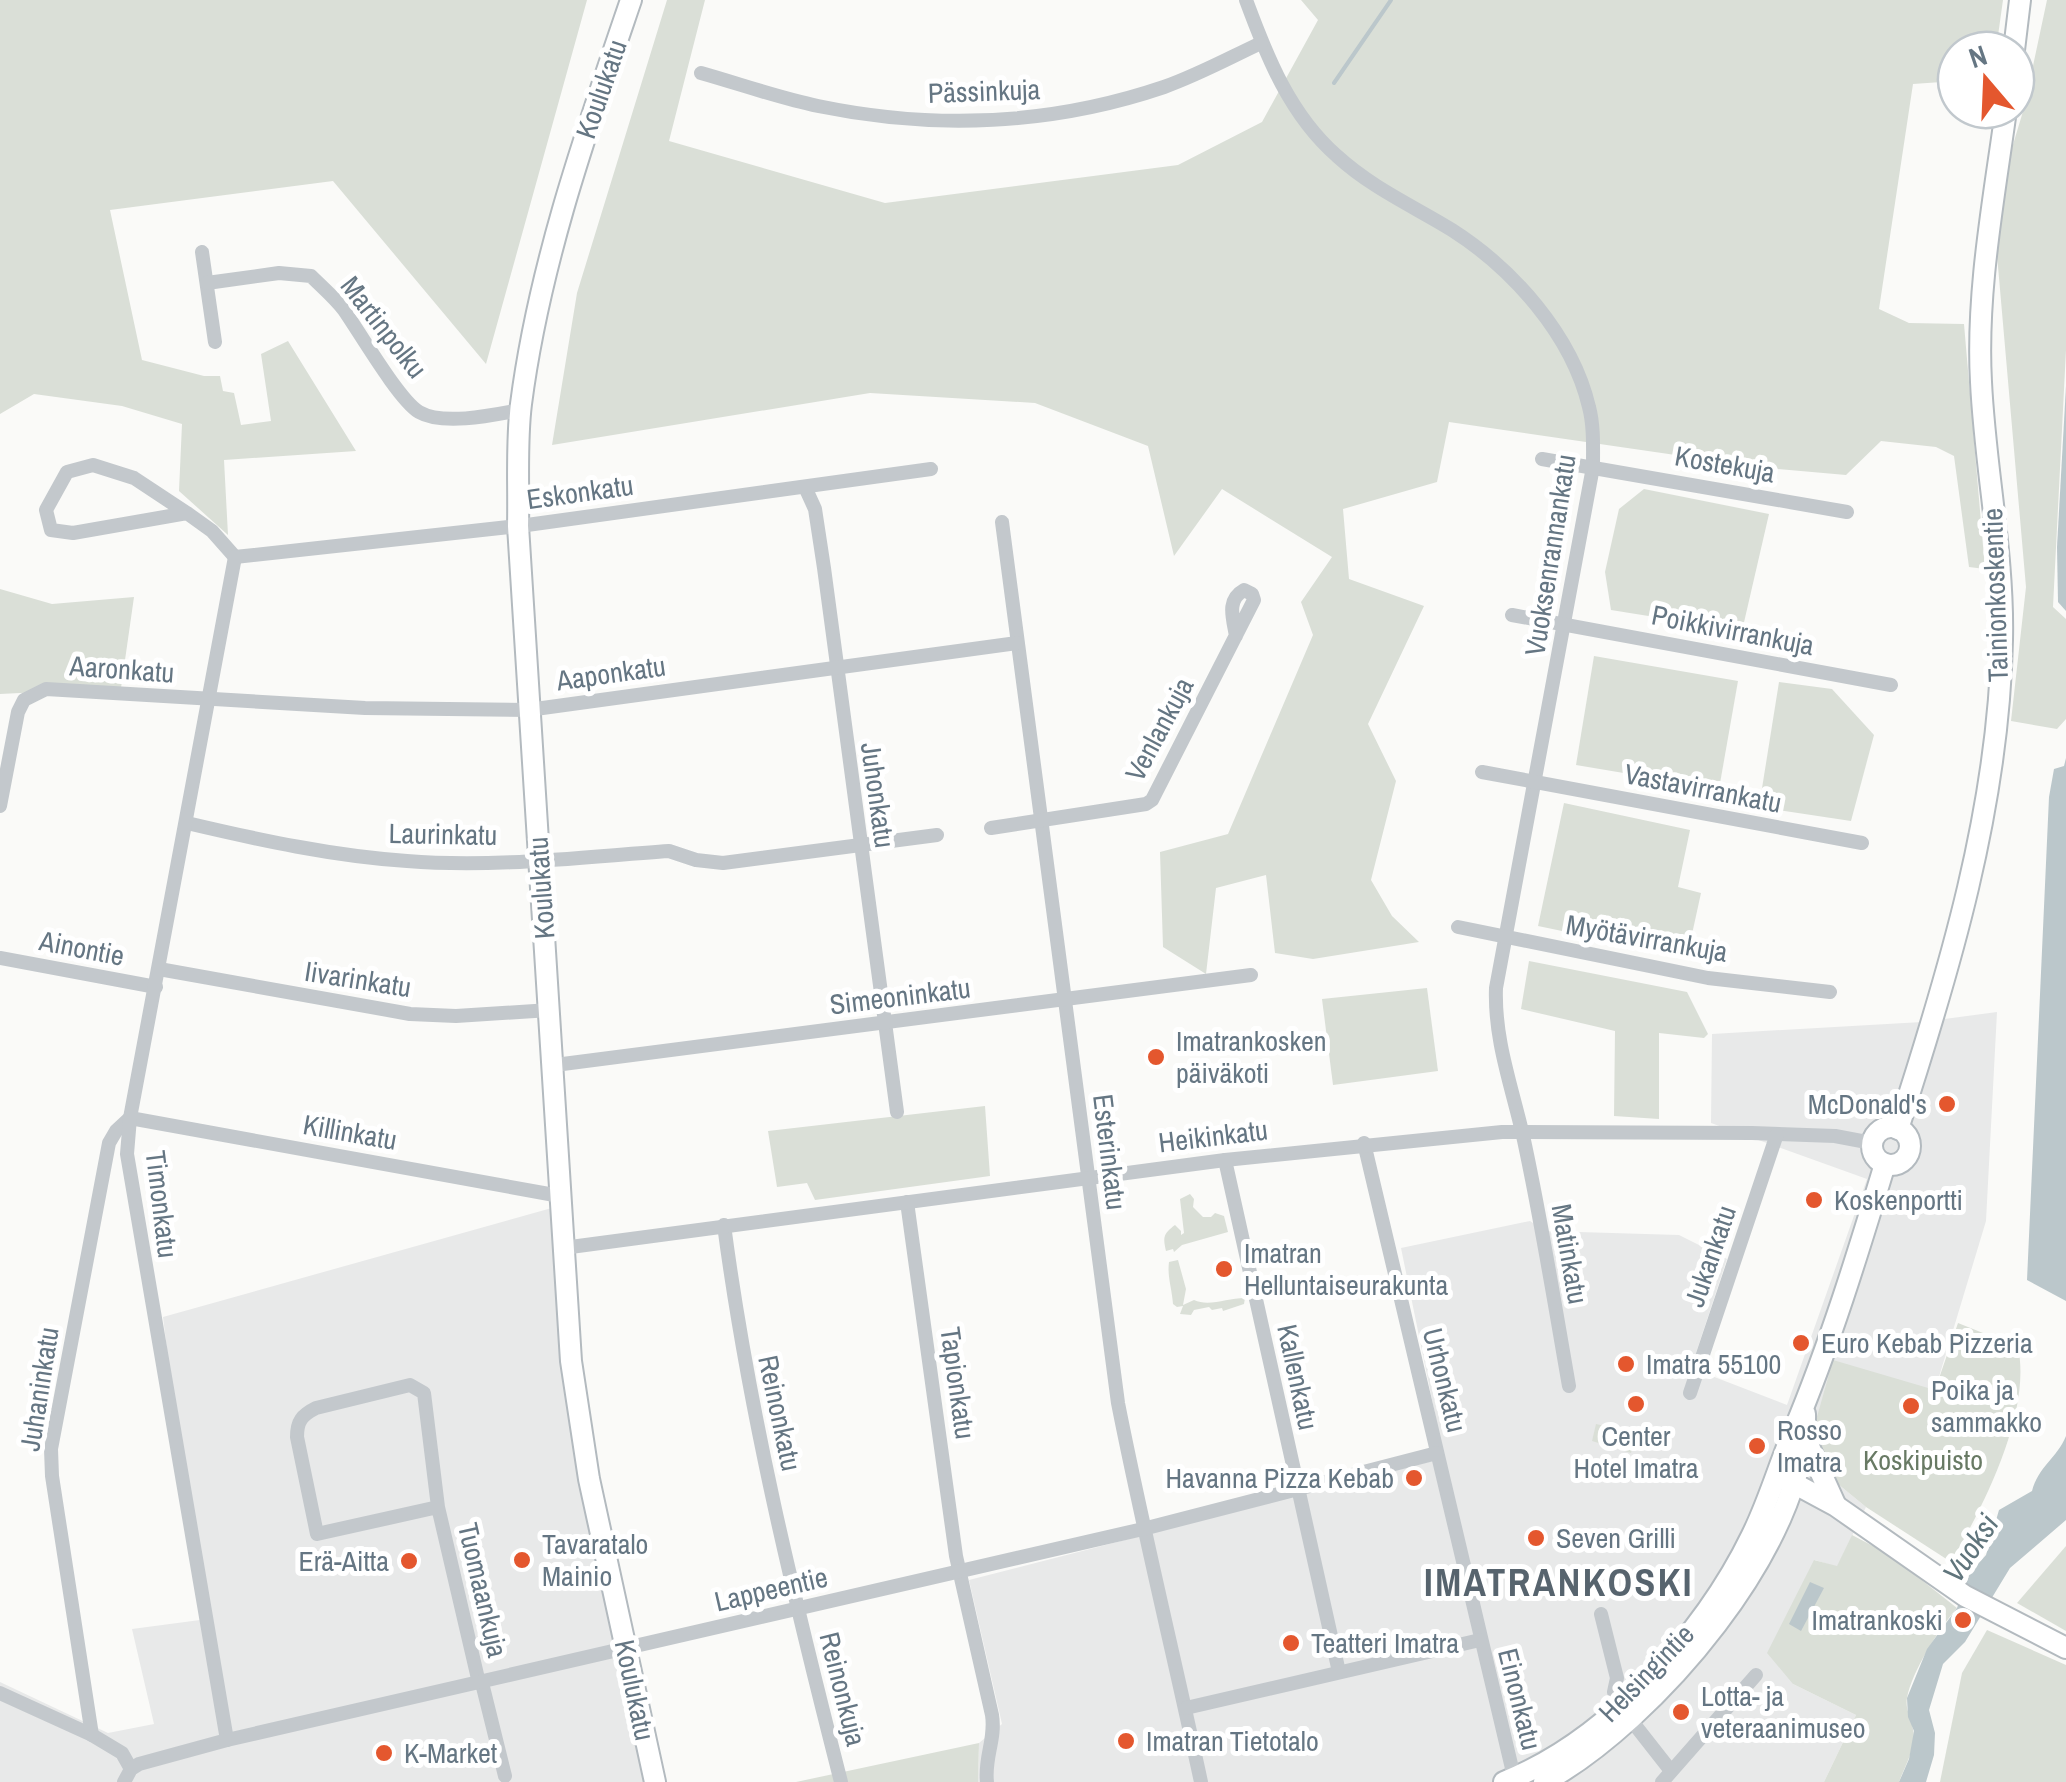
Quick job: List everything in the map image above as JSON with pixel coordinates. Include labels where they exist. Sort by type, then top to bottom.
[{"type":"main road","name":"Koulukatu","points":[[631,0],[574,170],[531,338],[520,410],[518,526],[571,1361],[589,1479],[655,1782]]},
{"type":"main road","points":[[2016,30],[2020,0]]},
{"type":"main road","name":"Tainionkoskentie","points":[[1898,1129],[1955,935],[1976,847],[1999,699],[2002,613],[1981,382],[1981,324],[2004,130]]},
{"type":"main road","points":[[1885,1128],[1898,1129],[1908,1139],[1909,1153],[1899,1164],[1885,1164],[1874,1156],[1872,1143],[1885,1128]]},
{"type":"main road","points":[[1786,1478],[1805,1407],[1885,1164]]},
{"type":"main road","points":[[1805,1407],[1806,1440],[1836,1506]]},
{"type":"main road","points":[[1786,1478],[1806,1440]]},
{"type":"main road","points":[[1786,1478],[1836,1506],[1964,1596],[2066,1648]]},
{"type":"main road","name":"Helsingintie","points":[[1511,1781],[1625,1713],[1694,1652],[1738,1594],[1768,1542],[1786,1478]]},
{"type":"main road","name":"Helsingintie","points":[[1544,1782],[1601,1745],[1625,1713]]},
{"type":"street","name":"Vuoksenrannankatu","points":[[1246,0],[1285,92],[1335,155],[1381,191],[1482,250],[1509,275],[1540,311],[1576,369],[1589,406],[1593,467],[1506,938],[1496,1014],[1498,1040],[1522,1131]]},
{"type":"street","name":"Pässinkuja","points":[[701,73],[818,106],[949,123],[1073,111],[1122,99],[1179,81],[1261,43]]},
{"type":"street","points":[[202,252],[215,342]]},
{"type":"street","name":"Martinpolku","points":[[207,283],[279,273],[312,276],[340,305],[395,384],[420,412],[446,418],[478,418],[520,410]]},
{"type":"street","name":"Kostekuja","points":[[1542,458],[1848,512]]},
{"type":"street","points":[[187,513],[74,532],[51,530],[46,510],[68,472],[93,464],[134,478],[187,513],[212,531],[234,557]]},
{"type":"street","name":"Eskonkatu","points":[[234,557],[518,526],[931,469]]},
{"type":"street","name":"Juhonkatu","points":[[805,487],[815,509],[897,1112]]},
{"type":"street","name":"Esterinkatu","points":[[1002,522],[1118,1403],[1202,1782]]},
{"type":"street","name":"Timonkatu","points":[[226,1740],[127,1154],[130,1118],[234,557]]},
{"type":"street","name":"Poikkivirrankuja","points":[[1512,614],[1892,686]]},
{"type":"street","name":"Venlankuja","points":[[1041,821],[1152,800],[1236,636]]},
{"type":"street","name":"Aaponkatu","points":[[209,700],[365,708],[528,710],[1017,643]]},
{"type":"street","name":"Aaronkatu","points":[[0,806],[12,728],[24,700],[34,693],[46,690],[209,700]]},
{"type":"street","name":"Vastavirrankatu","points":[[1482,772],[1862,843]]},
{"type":"street","points":[[991,828],[1041,821]]},
{"type":"street","name":"Laurinkatu","points":[[187,823],[279,844],[407,862],[669,851],[723,863],[937,835]]},
{"type":"street","name":"Myötävirrankuja","points":[[1458,927],[1708,978],[1830,992]]},
{"type":"street","name":"Ainontie","points":[[0,958],[156,987]]},
{"type":"street","name":"Iivarinkatu","points":[[160,969],[410,1014],[456,1016],[550,1010]]},
{"type":"street","name":"Simeoninkatu","points":[[554,1065],[1251,975]]},
{"type":"street","name":"Killinkatu","points":[[130,1118],[560,1196]]},
{"type":"street","name":"Juhaninkatu","points":[[92,1736],[51,1450],[108,1143],[130,1118]]},
{"type":"street","name":"Heikinkatu","points":[[563,1248],[1364,1143],[1522,1131],[1777,1134],[1835,1136],[1872,1143]]},
{"type":"street","name":"Matinkatu","points":[[1522,1131],[1569,1386]]},
{"type":"street","name":"Jukankatu","points":[[1690,1394],[1777,1134]]},
{"type":"street","name":"Urhonkatu","points":[[1364,1143],[1437,1453]]},
{"type":"street","name":"Kallenkatu","points":[[1225,1160],[1339,1672]]},
{"type":"street","name":"Tapionkatu","points":[[907,1202],[960,1570],[994,1725],[986,1758],[987,1782]]},
{"type":"street","name":"Reinonkatu","points":[[724,1226],[737,1327],[797,1608]]},
{"type":"street","name":"Tuomaankuja","points":[[438,1507],[317,1534],[296,1425],[304,1414],[396,1388],[410,1385],[424,1393],[438,1507],[505,1776]]},
{"type":"street","name":"Lappeentie","points":[[128,1776],[226,1740],[1144,1528],[1437,1453]]},
{"type":"street","name":"Einonkatu","points":[[1437,1453],[1511,1781]]},
{"type":"street","name":"Reinonkuja","points":[[797,1608],[840,1782]]},
{"type":"street","points":[[1601,1614],[1617,1678],[1614,1692],[1666,1777],[1756,1676]]},
{"type":"street","points":[[1186,1708],[1480,1640]]},
{"type":"street","points":[[0,1693],[122,1753],[128,1776]]},
{"type":"shaded area","points":[[2066,386],[2066,611],[2058,602],[2057,547]]},
{"type":"shaded area","points":[[2066,758],[2066,1301],[2027,1280],[2049,797],[2054,769],[2064,766]]},
{"type":"shaded area","points":[[1997,1012],[1986,1221],[1935,1390],[1827,1475],[1866,1507],[1837,1567],[1815,1560],[1808,1573],[1793,1684],[1856,1715],[1824,1782],[978,1782],[979,1743],[1002,1724],[969,1580],[1444,1458],[1401,1248],[1530,1221],[1545,1231],[1679,1235],[1727,1259],[1691,1368],[1787,1405],[1867,1179],[1711,1123],[1712,1034],[1922,1022]]},
{"type":"shaded area","points":[[566,1204],[578,1364],[645,1782],[0,1782],[0,1682],[108,1733],[154,1724],[132,1629],[200,1620],[163,1317]]},
{"type":"shaded area","name":"Imatrankoski","points":[[2066,1436],[2066,1520],[2010,1568],[1965,1642],[1943,1664],[1929,1710],[1935,1733],[1926,1782],[1899,1782],[1909,1759],[1914,1731],[1907,1698],[1927,1649],[1957,1608],[1970,1573],[1986,1555],[1999,1510],[2032,1491]]},
{"type":"shaded area","points":[[1810,1582],[1824,1588],[1801,1631],[1789,1624]]},
{"type":"green space","points":[[0,0],[587,0],[486,364],[333,181],[110,210],[142,360],[204,376],[220,376],[223,391],[234,393],[241,425],[271,421],[261,354],[288,341],[356,451],[224,460],[228,535],[179,491],[182,424],[122,406],[34,394],[0,414]]},
{"type":"green space","points":[[667,0],[705,0],[669,141],[885,203],[1178,165],[1262,122],[1318,20],[1301,0],[2003,0],[1999,30],[1936,30],[1936,82],[1913,84],[1879,309],[1909,323],[1964,324],[1985,569],[1969,567],[1954,456],[1936,447],[1881,441],[1846,475],[1765,468],[1449,422],[1437,482],[1343,509],[1349,579],[1424,606],[1368,724],[1396,781],[1371,880],[1392,916],[1419,942],[1313,959],[1275,953],[1266,875],[1216,888],[1206,974],[1163,947],[1160,852],[1228,834],[1313,635],[1301,602],[1332,557],[1222,489],[1174,556],[1148,446],[1035,403],[870,393],[552,445],[577,293]]},
{"type":"green space","points":[[2047,0],[2066,0],[2066,350],[2053,607],[2066,619],[2066,719],[2057,729],[2011,721],[2026,587],[1997,255],[2009,158],[2017,130],[2036,130],[2036,52]]},
{"type":"green space","points":[[1644,489],[1769,514],[1742,631],[1611,610],[1605,572],[1619,509]]},
{"type":"green space","points":[[0,589],[52,604],[134,597],[121,688],[0,694]]},
{"type":"green space","points":[[1594,656],[1738,681],[1719,789],[1576,765]]},
{"type":"green space","points":[[1779,682],[1832,689],[1874,735],[1851,821],[1759,807]]},
{"type":"green space","points":[[1564,803],[1690,830],[1678,887],[1701,893],[1687,957],[1538,926]]},
{"type":"green space","points":[[1529,961],[1687,992],[1708,1034],[1704,1038],[1659,1033],[1659,1119],[1614,1116],[1615,1031],[1521,1009]]},
{"type":"green space","points":[[1427,988],[1438,1071],[1333,1085],[1322,999]]},
{"type":"green space","points":[[985,1106],[990,1176],[815,1200],[807,1183],[777,1187],[768,1131]]},
{"type":"green space","points":[[1190,1194],[1193,1207],[1203,1217],[1215,1213],[1224,1216],[1228,1232],[1182,1245],[1174,1252],[1166,1251],[1164,1239],[1168,1231],[1175,1225],[1181,1235],[1184,1233],[1180,1199]]},
{"type":"green space","points":[[1178,1260],[1186,1289],[1183,1305],[1194,1300],[1245,1298],[1244,1304],[1223,1311],[1209,1307],[1194,1310],[1191,1315],[1180,1314],[1183,1306],[1173,1304],[1169,1272],[1169,1262]]},
{"type":"green space","name":"Koskipuisto","points":[[1958,1323],[2018,1347],[2020,1373],[2018,1400],[2002,1458],[1951,1562],[1866,1507],[1827,1475],[1813,1431],[1833,1360],[1935,1390]]},
{"type":"green space","points":[[1596,1424],[1636,1433],[1631,1453],[1592,1441]]},
{"type":"green space","points":[[1852,1535],[1890,1555],[1957,1608],[1927,1651],[1910,1687],[1907,1706],[1913,1742],[1899,1782],[1824,1782],[1856,1715],[1793,1684],[1767,1653],[1814,1560],[1837,1566]]},
{"type":"green space","points":[[2066,1546],[2066,1631],[2017,1603]]},
{"type":"green space","points":[[1987,1630],[2066,1665],[2066,1782],[1940,1782],[1962,1673]]},
{"type":"green space","points":[[979,1743],[978,1782],[796,1782]]},
{"type":"waterway","points":[[1334,83],[1391,0]]},
{"type":"place","name":"Imatrankosken päiväkoti","points":[[1156,1057]]},
{"type":"place","name":"McDonald's","points":[[1947,1104]]},
{"type":"place","name":"Koskenportti","points":[[1814,1200]]},
{"type":"place","name":"Imatran Helluntaiseurakunta","points":[[1224,1269]]},
{"type":"place","name":"Euro Kebab Pizzeria","points":[[1801,1343]]},
{"type":"place","name":"Imatra 55100","points":[[1626,1364]]},
{"type":"place","name":"Center Hotel Imatra","points":[[1636,1404]]},
{"type":"place","name":"Poika ja sammakko","points":[[1911,1406]]},
{"type":"place","name":"Rosso Imatra","points":[[1757,1446]]},
{"type":"place","name":"Havanna Pizza Kebab","points":[[1414,1478]]},
{"type":"place","name":"Seven Grilli","points":[[1536,1538]]},
{"type":"place","name":"Tavaratalo Mainio","points":[[522,1560]]},
{"type":"place","name":"Erä-Aitta","points":[[409,1561]]},
{"type":"place","name":"Imatrankoski","points":[[1963,1620]]},
{"type":"place","name":"Teatteri Imatra","points":[[1291,1643]]},
{"type":"place","name":"Lotta- ja veteraanimuseo","points":[[1681,1712]]},
{"type":"place","name":"Imatran Tietotalo","points":[[1126,1741]]},
{"type":"place","name":"K-Market","points":[[384,1753]]},
{"type":"district","name":"IMATRANKOSKI","points":[[1559,1582]]},
{"type":"water label","name":"Vuoksi","points":[[1970,1548]]}]
